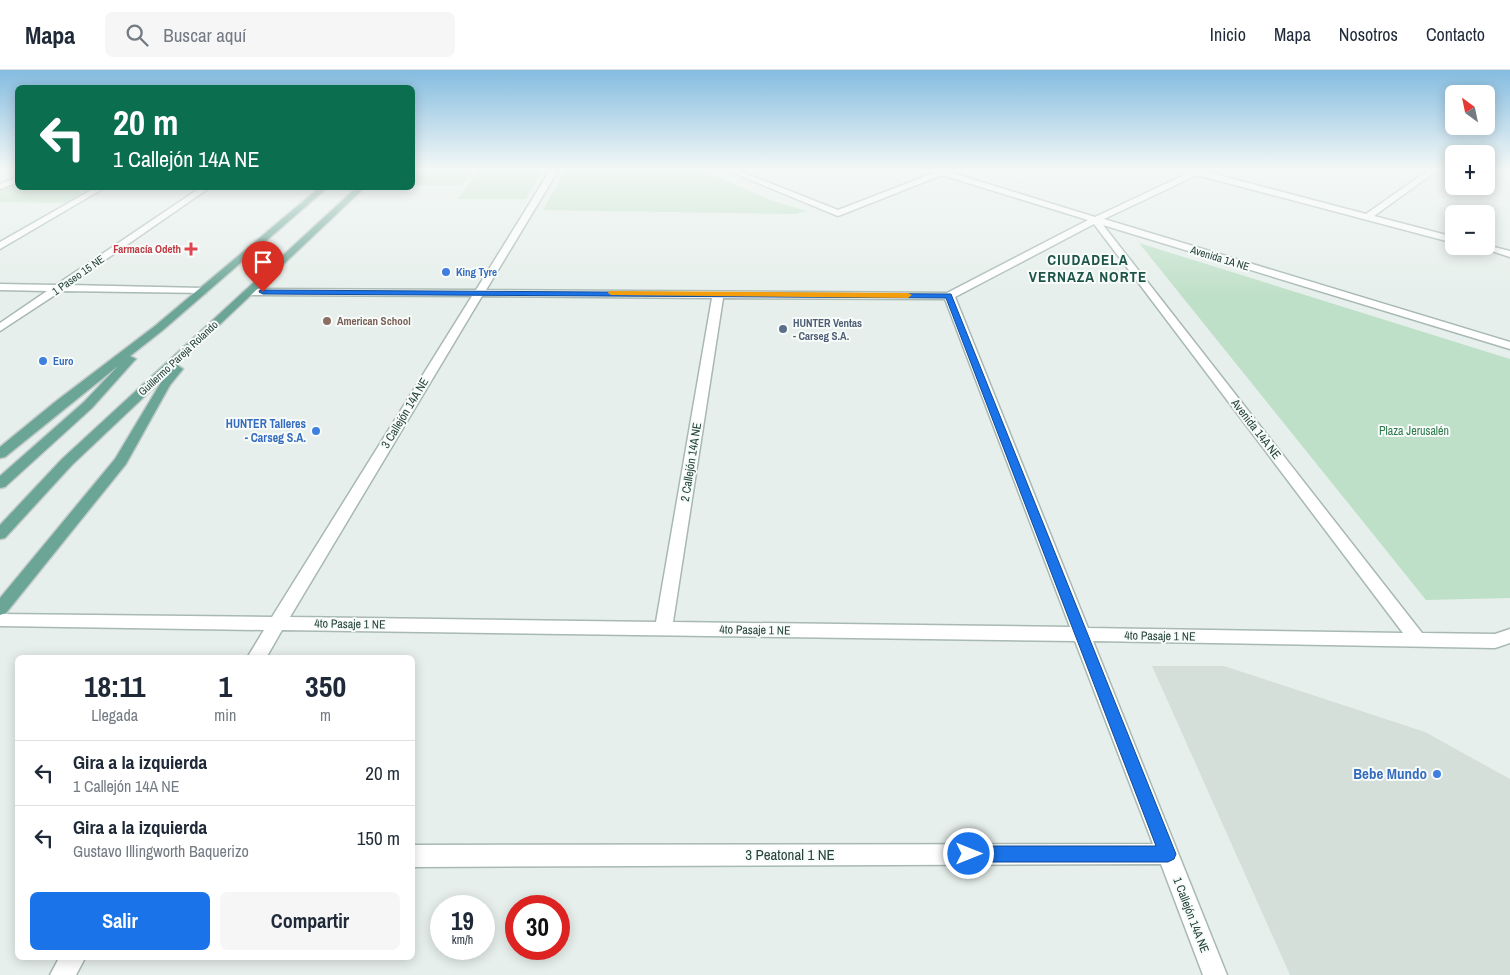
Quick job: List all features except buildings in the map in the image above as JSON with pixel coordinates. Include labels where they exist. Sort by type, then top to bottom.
[{"type":"main road","points":[[0,454],[59,405],[158,328],[296,211]]},
{"type":"main road","name":"Guillermo Pareja Rolando","points":[[0,534],[67,462],[335,211]]},
{"type":"main road","points":[[0,484],[88,405],[158,328]]},
{"type":"main road","points":[[0,609],[121,461],[165,384],[209,329]]},
{"type":"street","points":[[0,246],[60,211]]},
{"type":"street","name":"1 Paseo 15 NE","points":[[0,328],[171,211]]},
{"type":"street","name":"3 Callejón 14A NE","points":[[258,655],[529,211]]},
{"type":"street","name":"Avenida 1A NE","points":[[1068,211],[1510,346]]},
{"type":"street","points":[[248,292],[949,296],[1114,211]]},
{"type":"street","points":[[1347,211],[1445,238]]},
{"type":"street","points":[[1368,217],[1376,211]]},
{"type":"street","name":"Avenida 14A NE","points":[[1096,220],[1417,638]]},
{"type":"street","points":[[1495,250],[1510,254]]},
{"type":"street","points":[[0,287],[202,291]]},
{"type":"street","name":"2 Callejón 14A NE","points":[[663,629],[718,294]]},
{"type":"street","name":"1 Callejón 14A NE","points":[[949,296],[1215,975]]},
{"type":"street","name":"4to Pasaje 1 NE","points":[[0,620],[1417,638],[1495,641],[1510,636]]},
{"type":"street","name":"3 Peatonal 1 NE","points":[[415,856],[1168,854]]},
{"type":"street","points":[[62,975],[72,960]]},
{"type":"shaded area","points":[[1152,666],[1224,666],[1425,732],[1510,779],[1510,975],[1290,975]]},
{"type":"green space","points":[[621,211],[806,211],[795,214]]},
{"type":"green space","name":"Plaza Jerusalén","points":[[1139,243],[1510,359],[1510,598],[1426,600]]},
{"type":"slow traffic","points":[[611,293],[908,295]]},
{"type":"place","name":"Farmacía Odeth","points":[[191,249]]},
{"type":"place","name":"King Tyre","points":[[446,272]]},
{"type":"place","name":"American School","points":[[327,321]]},
{"type":"place","name":"HUNTER Ventas - Carseg S.A.","points":[[783,329]]},
{"type":"place","name":"Euro","points":[[43,361]]},
{"type":"place","name":"HUNTER Talleres - Carseg S.A.","points":[[316,431]]},
{"type":"place","name":"Bebe Mundo","points":[[1437,774]]},
{"type":"district","name":"CIUDADELA VERNAZA NORTE","points":[[1088,268]]},
{"type":"route","points":[[263,292],[949,296],[1168,854],[969,854]]}]
